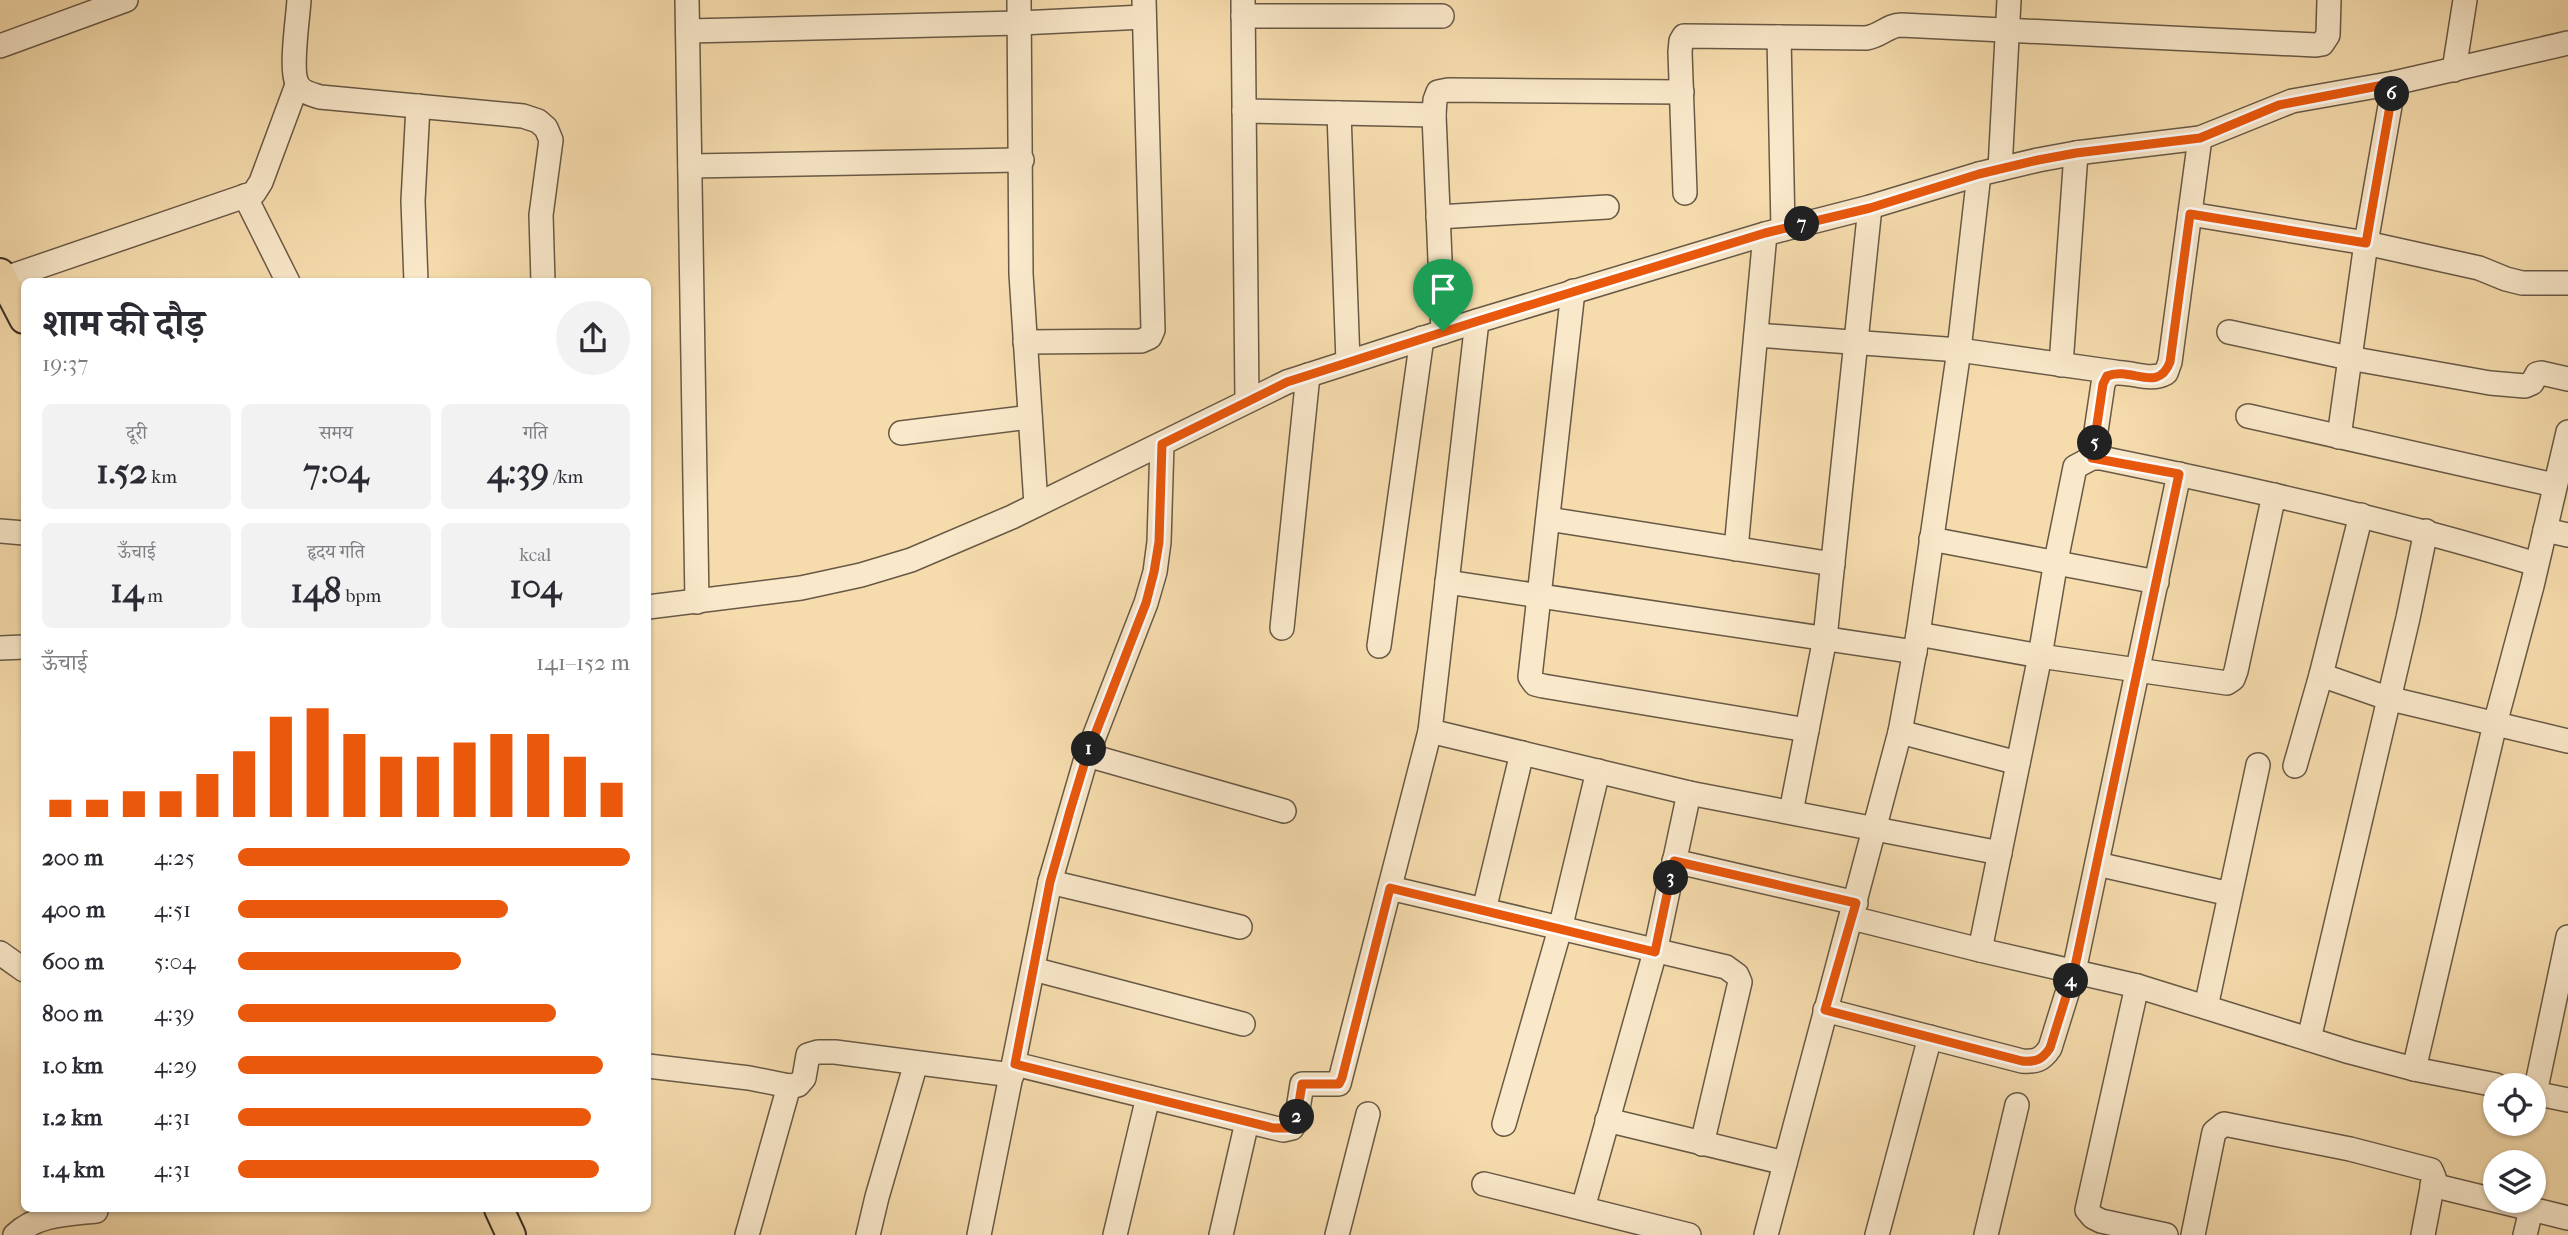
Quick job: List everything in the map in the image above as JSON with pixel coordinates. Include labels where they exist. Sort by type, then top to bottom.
[{"type":"main road","points":[[1,276],[21,313]]},
{"type":"main road","points":[[500,1212],[511,1235]]},
{"type":"street","points":[[0,46],[126,0]]},
{"type":"street","points":[[1,276],[246,196],[258,189],[297,85],[295,70],[299,0]]},
{"type":"street","points":[[687,0],[697,602]]},
{"type":"street","points":[[1019,0],[1022,160],[1020,251],[1036,505]]},
{"type":"street","points":[[1766,1235],[1825,1010],[1877,828],[1900,732],[1989,172],[2009,0]]},
{"type":"street","points":[[1685,192],[1680,52],[1684,36],[1873,37],[1895,25],[2316,45],[2322,44],[2328,34],[2329,0]]},
{"type":"street","points":[[2454,70],[2465,0]]},
{"type":"street","points":[[688,31],[1020,23],[1144,8],[1153,330],[1150,337],[1141,341],[1025,342]]},
{"type":"street","points":[[1247,401],[1243,8],[1442,16]]},
{"type":"street","points":[[1736,549],[1756,335],[1774,231],[1779,37]]},
{"type":"street","points":[[651,607],[801,588],[861,575],[911,560],[1036,505],[1247,401],[1307,376],[1573,291],[1774,231],[1870,208],[1989,172],[2076,153],[2200,138],[2279,105],[2394,83],[2568,43]]},
{"type":"street","points":[[2339,437],[2366,243],[2394,83]]},
{"type":"street","points":[[297,85],[305,92],[320,97],[523,116],[538,121],[546,128],[551,140],[541,215],[543,278]]},
{"type":"street","points":[[1379,646],[1433,335],[1438,217],[1434,100],[1438,92],[1682,92]]},
{"type":"street","points":[[416,278],[413,182],[418,106]]},
{"type":"street","points":[[1244,111],[1434,115]]},
{"type":"street","points":[[1339,113],[1348,362]]},
{"type":"street","points":[[1756,335],[1959,350],[2157,378],[2166,373],[2170,362],[2200,138]]},
{"type":"street","points":[[2061,365],[2076,153]]},
{"type":"street","points":[[690,166],[1022,160]]},
{"type":"street","points":[[246,196],[286,278]]},
{"type":"street","points":[[1438,217],[1607,207]]},
{"type":"street","points":[[1791,812],[1825,638],[1870,208]]},
{"type":"street","points":[[2190,214],[2366,243],[2479,268],[2522,283],[2568,283]]},
{"type":"street","points":[[1573,291],[1530,677],[1535,684],[1807,730]]},
{"type":"street","points":[[651,1066],[749,1078],[789,1086],[798,1085],[804,1078],[808,1055],[818,1052],[1014,1070],[1148,1097],[1273,1128],[1292,1128],[1296,1122],[1302,1084],[1339,1084],[1430,731],[1478,321]]},
{"type":"street","points":[[2229,332],[2349,358],[2515,386],[2529,385],[2541,373],[2568,379]]},
{"type":"street","points":[[2092,458],[2103,384],[2107,376],[2115,372]]},
{"type":"street","points":[[1282,628],[1307,376]]},
{"type":"street","points":[[2248,416],[2554,485]]},
{"type":"street","points":[[901,433],[1030,417]]},
{"type":"street","points":[[2414,1069],[2495,724],[2532,586],[2568,432]]},
{"type":"street","points":[[979,1235],[1050,882],[1087,755],[1146,603],[1154,572],[1159,542],[1162,444]]},
{"type":"street","points":[[1980,950],[2040,656],[2075,467],[2092,458],[2179,474],[2426,531],[2536,564]]},
{"type":"street","points":[[1825,1010],[2022,1061],[2043,1058],[2050,1048],[2074,971],[2179,474]]},
{"type":"street","points":[[1447,582],[1825,638],[1916,643],[2040,656],[2227,683],[2233,679],[2274,495]]},
{"type":"street","points":[[2295,766],[2361,515]]},
{"type":"street","points":[[1548,519],[1833,564]]},
{"type":"street","points":[[2545,530],[2568,535]]},
{"type":"street","points":[[0,531],[21,533]]},
{"type":"street","points":[[2309,1039],[2426,531]]},
{"type":"street","points":[[1931,540],[2056,561],[2157,582]]},
{"type":"street","points":[[0,648],[21,647]]},
{"type":"street","points":[[2321,675],[2387,698],[2568,741]]},
{"type":"street","points":[[1430,731],[1689,793],[2000,853]]},
{"type":"street","points":[[1900,732],[2018,763]]},
{"type":"street","points":[[1483,910],[1522,753]]},
{"type":"street","points":[[1087,755],[1284,811]]},
{"type":"street","points":[[2206,1007],[2258,765]]},
{"type":"street","points":[[1504,1124],[1560,929],[1598,771]]},
{"type":"street","points":[[1583,1208],[1655,952],[1689,793]]},
{"type":"street","points":[[1674,861],[1854,911],[1980,950],[2137,986],[2414,1069],[2483,1082]]},
{"type":"street","points":[[2097,864],[2230,894]]},
{"type":"street","points":[[1050,882],[1240,927]]},
{"type":"street","points":[[1390,888],[1726,967],[1737,975],[1740,982],[1702,1144]]},
{"type":"street","points":[[2540,1073],[2563,979],[2568,937]]},
{"type":"street","points":[[0,953],[21,968]]},
{"type":"street","points":[[1033,969],[1243,1024]]},
{"type":"street","points":[[2137,986],[2087,1210],[2092,1217],[2101,1221],[2166,1235]]},
{"type":"street","points":[[1877,1235],[1930,1037]]},
{"type":"street","points":[[868,1235],[916,1063]]},
{"type":"street","points":[[747,1235],[789,1086]]},
{"type":"street","points":[[2546,1095],[2568,1100]]},
{"type":"street","points":[[1115,1235],[1148,1097]]},
{"type":"street","points":[[1986,1235],[2017,1105]]},
{"type":"street","points":[[1337,1235],[1368,1114]]},
{"type":"street","points":[[1607,1120],[1785,1163]]},
{"type":"street","points":[[1221,1235],[1247,1122]]},
{"type":"street","points":[[2193,1235],[2214,1132],[2224,1124],[2431,1170],[2432,1185],[2423,1235]]},
{"type":"street","points":[[1484,1184],[1689,1235]]},
{"type":"street","points":[[2432,1185],[2483,1198]]},
{"type":"street","points":[[15,1235],[40,1219],[86,1212]]},
{"type":"street","points":[[2525,1235],[2530,1213]]},
{"type":"street","points":[[2545,1213],[2568,1218]]},
{"type":"route","points":[[2394,83],[2366,243],[2190,214],[2170,362],[2166,373],[2157,378],[2115,372],[2107,376],[2103,384],[2092,458],[2179,474],[2074,971],[2050,1048],[2043,1058],[2033,1061],[2022,1061],[1825,1010],[1856,903],[1674,861],[1655,952],[1390,888],[1342,1078],[1339,1084],[1302,1084],[1296,1122],[1292,1128],[1273,1128],[1015,1064],[1050,882],[1070,811],[1109,694],[1146,603],[1154,572],[1159,542],[1162,444],[1287,382],[1443,331],[1765,233],[1870,208],[1979,174],[2076,153],[2200,138],[2292,101],[2394,83]]}]
